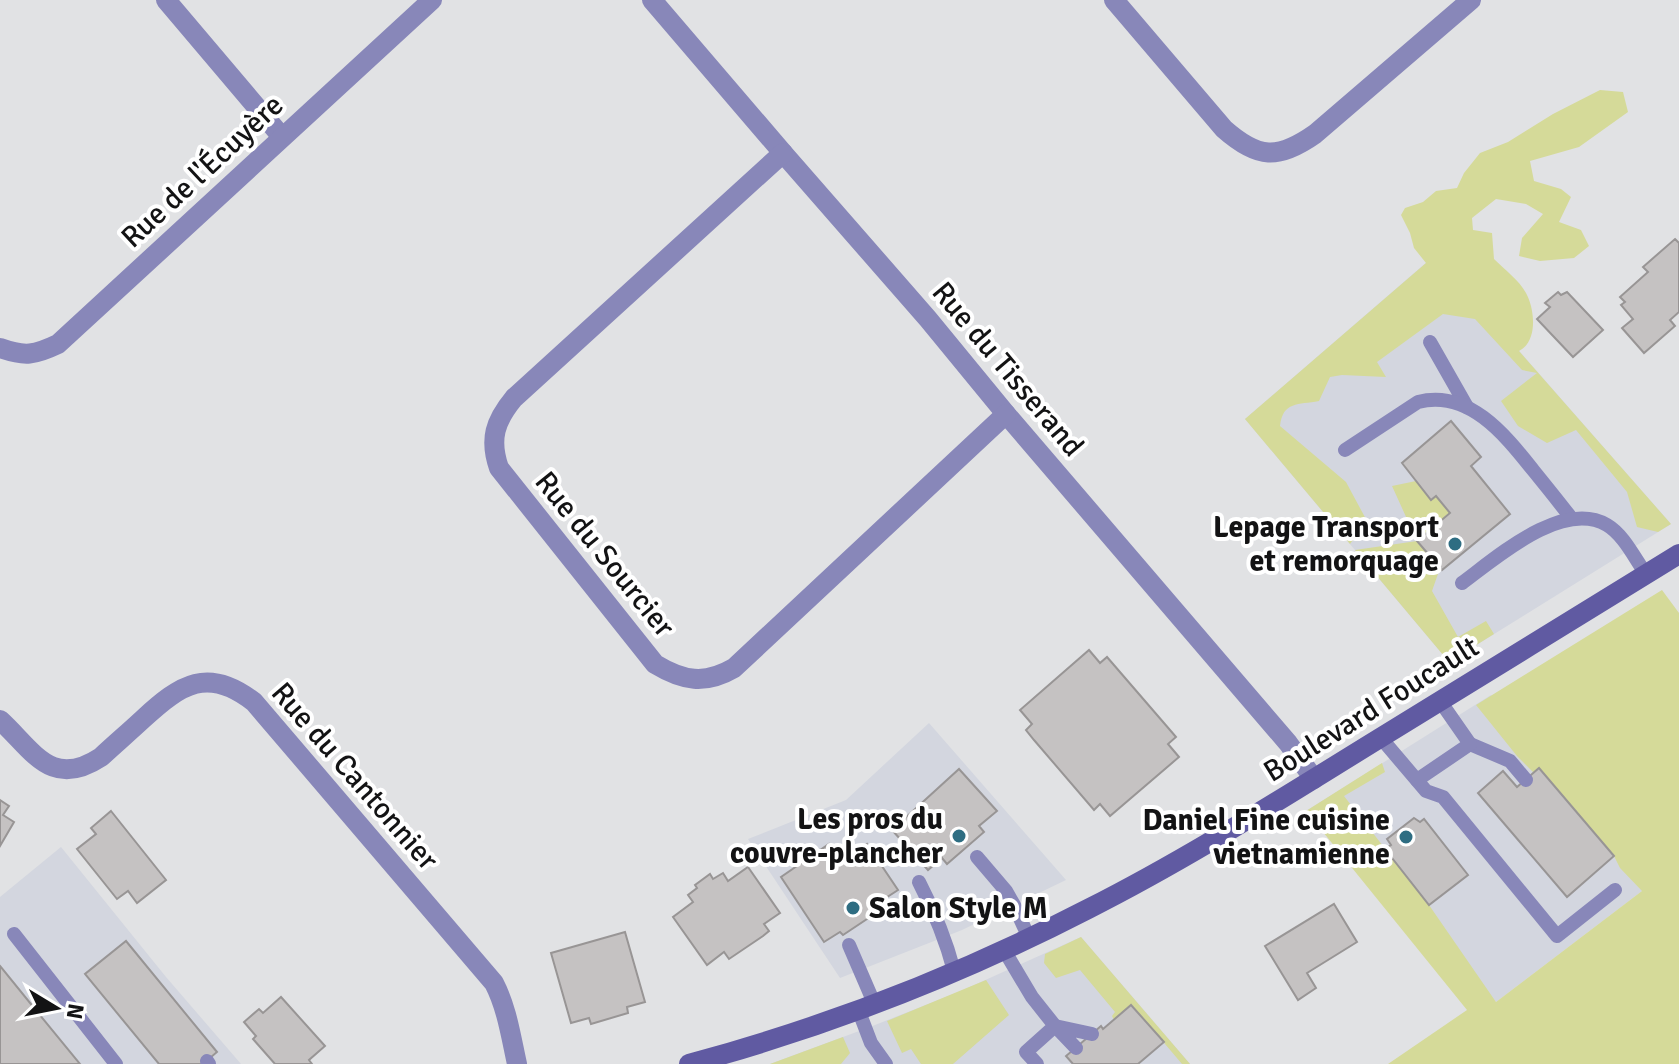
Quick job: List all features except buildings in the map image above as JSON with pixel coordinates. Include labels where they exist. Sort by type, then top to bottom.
[{"type":"street","points":[[166,0],[282,137]]},
{"type":"street","name":"Rue de l'Écuyère","points":[[0,348],[28,355],[58,344],[432,0]]},
{"type":"street","name":"Rue du Tisserand","points":[[652,0],[928,319],[1288,743],[1314,779]]},
{"type":"street","points":[[1114,0],[1224,129],[1237,141],[1270,153],[1284,152],[1315,134],[1471,0]]},
{"type":"street","name":"Rue du Sourcier","points":[[783,153],[514,398],[497,424],[493,439],[499,468],[655,664],[670,673],[705,680],[719,677],[734,668],[1006,414]]},
{"type":"street","name":"Boulevard Foucault","points":[[689,1064],[772,1039],[954,971],[1029,938],[1149,877],[1679,554]]},
{"type":"street","name":"Rue du Cantonnier","points":[[0,720],[36,757],[67,769],[90,764],[101,757],[166,697],[180,690],[193,685],[220,684],[246,696],[494,983],[505,1010],[517,1064]]},
{"type":"lane","points":[[1430,342],[1467,407]]},
{"type":"lane","points":[[1345,450],[1418,402],[1444,401],[1467,407],[1486,418],[1507,437],[1572,519]]},
{"type":"lane","points":[[1462,583],[1516,543],[1548,526],[1572,519],[1607,525],[1620,537],[1646,574]]},
{"type":"lane","points":[[1440,701],[1470,744],[1510,761],[1526,780]]},
{"type":"lane","points":[[1381,738],[1426,791],[1443,797],[1557,936],[1615,890]]},
{"type":"lane","points":[[1417,780],[1470,744]]},
{"type":"lane","points":[[977,857],[1006,891],[1029,938]]},
{"type":"lane","points":[[919,882],[933,909],[954,971]]},
{"type":"lane","points":[[14,934],[116,1064]]},
{"type":"lane","points":[[849,945],[866,1006],[871,1043],[886,1064]]},
{"type":"lane","points":[[1004,950],[1032,997],[1076,1048]]},
{"type":"lane","points":[[1055,1026],[1092,1034]]},
{"type":"lane","points":[[1037,1064],[1026,1052],[1055,1026]]},
{"type":"shaded area","points":[[1435,255],[1671,524],[1449,662],[1245,419]]},
{"type":"shaded area","points":[[1491,695],[1646,888],[1496,1002],[1306,811]]},
{"type":"shaded area","points":[[929,723],[1066,880],[962,930],[840,978],[748,839],[846,800]]},
{"type":"shaded area","points":[[61,847],[241,1064],[0,1064],[0,897]]},
{"type":"shaded area","points":[[1081,937],[1190,1064],[770,1064],[961,991]]},
{"type":"green space","points":[[1600,90],[1623,92],[1628,112],[1579,147],[1530,161],[1534,181],[1561,189],[1571,197],[1559,222],[1581,230],[1589,246],[1574,258],[1540,261],[1519,256],[1522,238],[1543,214],[1526,204],[1496,199],[1472,218],[1473,230],[1492,233],[1494,259],[1519,284],[1529,300],[1533,316],[1532,333],[1525,347],[1519,351],[1671,524],[1658,532],[1637,527],[1627,492],[1576,430],[1547,443],[1518,426],[1501,401],[1537,373],[1522,370],[1475,319],[1443,314],[1377,362],[1386,377],[1330,377],[1319,401],[1293,406],[1284,412],[1280,426],[1346,482],[1367,521],[1350,544],[1245,419],[1426,263],[1414,248],[1401,215],[1405,208],[1423,202],[1436,191],[1457,188],[1480,153],[1508,142]]},
{"type":"green space","points":[[1416,481],[1436,496],[1450,513],[1417,541],[1392,486]]},
{"type":"green space","points":[[1417,541],[1442,570],[1432,591],[1458,637],[1486,621],[1494,634],[1449,662],[1355,550]]},
{"type":"green space","points":[[1662,590],[1679,613],[1679,1064],[1388,1064],[1467,1010],[1306,811],[1382,763],[1385,772],[1344,796],[1429,905],[1496,1002],[1642,891],[1540,769],[1534,773],[1517,756],[1476,705]]},
{"type":"green space","points":[[1081,937],[1190,1064],[1182,1064],[1132,1005],[1114,1020],[1112,1016],[1115,1012],[1080,970],[1056,978],[1044,963],[1045,954]]},
{"type":"green space","points":[[986,980],[1009,1015],[953,1064],[921,1064],[911,1049],[902,1053],[887,1021]]},
{"type":"green space","points":[[843,1037],[850,1053],[841,1064],[770,1064]]},
{"type":"place","name":"Lepage Transport et remorquage","points":[[1455,544]]},
{"type":"place","name":"Les pros du couvre-plancher","points":[[959,836]]},
{"type":"place","name":"Daniel Fine cuisine vietnamienne","points":[[1406,837]]},
{"type":"place","name":"Salon Style M","points":[[853,908]]}]
